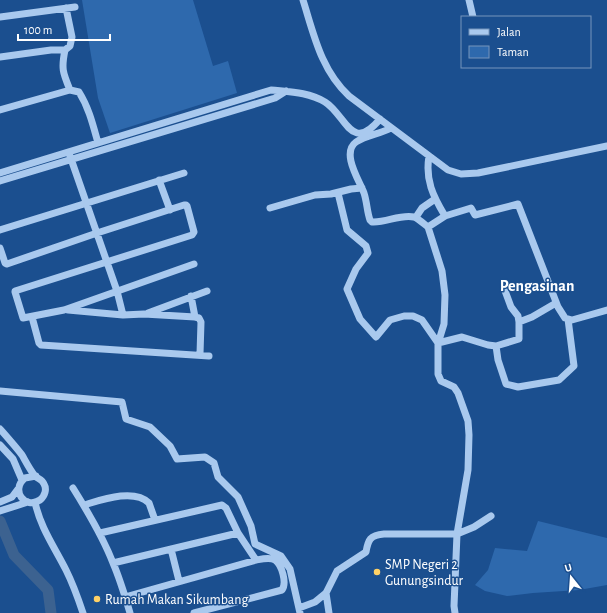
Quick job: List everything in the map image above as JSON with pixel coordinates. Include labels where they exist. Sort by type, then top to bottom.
[{"type":"street","points":[[303,0],[318,49],[330,74],[349,96],[452,172],[471,174],[607,146]]},
{"type":"street","points":[[469,0],[473,16]]},
{"type":"street","points":[[0,17],[75,7]]},
{"type":"street","points":[[0,57],[51,50],[65,50],[70,46],[72,37],[66,8]]},
{"type":"street","points":[[65,50],[62,64],[65,78],[70,90]]},
{"type":"street","points":[[0,110],[70,90],[79,92],[90,114],[98,143]]},
{"type":"street","points":[[0,181],[70,156],[136,136],[271,90],[297,92],[313,96],[326,102],[352,132],[357,133],[372,129],[380,119]]},
{"type":"street","points":[[391,128],[360,140],[352,147],[350,159],[364,194],[370,220],[372,222],[381,222],[406,216],[416,217],[428,227],[442,271],[445,295],[444,324],[438,343],[437,353],[439,378],[441,381],[457,390],[468,421],[470,460],[457,534],[455,613]]},
{"type":"street","points":[[0,173],[70,156],[98,143],[136,136]]},
{"type":"street","points":[[70,156],[117,291],[123,315]]},
{"type":"street","points":[[429,156],[427,172],[428,181],[435,199],[445,216]]},
{"type":"street","points":[[0,230],[184,173]]},
{"type":"street","points":[[160,180],[170,210]]},
{"type":"street","points":[[270,208],[315,195],[338,193],[351,189],[362,188]]},
{"type":"street","points":[[338,193],[347,230],[366,246],[368,253],[356,270],[347,289],[360,319],[376,336],[390,320],[404,316],[413,316],[422,320],[438,343]]},
{"type":"street","points":[[416,217],[422,208],[435,199]]},
{"type":"street","points":[[428,227],[445,216],[471,208],[476,215],[518,204],[556,303],[562,314],[568,319],[572,320],[607,310]]},
{"type":"street","points":[[0,248],[5,263],[7,264],[97,233],[187,206],[193,233],[15,290],[23,317],[26,318],[64,310],[194,264]]},
{"type":"street","points":[[438,343],[462,337],[496,346],[519,339],[518,316],[511,306],[504,288]]},
{"type":"street","points":[[144,314],[207,290]]},
{"type":"street","points":[[191,296],[195,317]]},
{"type":"street","points":[[519,322],[532,317],[556,303]]},
{"type":"street","points":[[64,310],[123,315],[144,314],[199,318],[200,354]]},
{"type":"street","points":[[32,317],[39,343],[41,345],[200,354],[209,356]]},
{"type":"street","points":[[496,346],[498,360],[506,384],[518,387],[559,380],[574,366],[568,319]]},
{"type":"street","points":[[0,390],[122,402],[126,419],[150,427],[170,446],[177,459],[205,457],[210,460],[214,463],[218,477],[238,497],[250,526],[255,544],[281,556],[290,569],[299,610],[315,602],[326,593],[337,571],[366,552],[368,542],[374,536],[384,534],[457,534],[474,527],[491,516]]},
{"type":"street","points":[[0,429],[20,453],[36,476],[43,481],[46,490],[43,498],[3,510]]},
{"type":"street","points":[[0,445],[13,460],[22,480]]},
{"type":"street","points":[[2,502],[12,497],[22,480],[28,476],[36,476]]},
{"type":"street","points":[[73,488],[100,533],[113,563],[130,613]]},
{"type":"street","points":[[18,489],[21,497],[32,502],[73,583],[83,613]]},
{"type":"street","points":[[84,505],[122,496],[141,498],[149,502],[154,520]]},
{"type":"street","points":[[100,533],[222,505],[226,508],[238,533],[256,560]]},
{"type":"street","points":[[113,563],[238,533]]},
{"type":"street","points":[[171,549],[179,581]]},
{"type":"street","points":[[125,596],[256,560],[267,558],[277,562],[284,577],[284,586],[282,590],[194,613]]},
{"type":"street","points":[[326,593],[329,613]]},
{"type":"green space","points":[[82,0],[193,0],[213,66],[228,61],[237,93],[110,133],[98,98]]},
{"type":"green space","points":[[538,521],[607,538],[607,585],[579,590],[507,596],[485,591],[475,585],[488,570],[495,548],[527,551]]},
{"type":"waterway","points":[[0,521],[14,555],[48,590],[51,613]]},
{"type":"place","name":"SMP Negeri 2 Gunungsindur","points":[[377,572]]},
{"type":"place","name":"Rumah Makan Sikumbang","points":[[97,599]]},
{"type":"district","name":"Pengasinan","points":[[537,285]]}]
